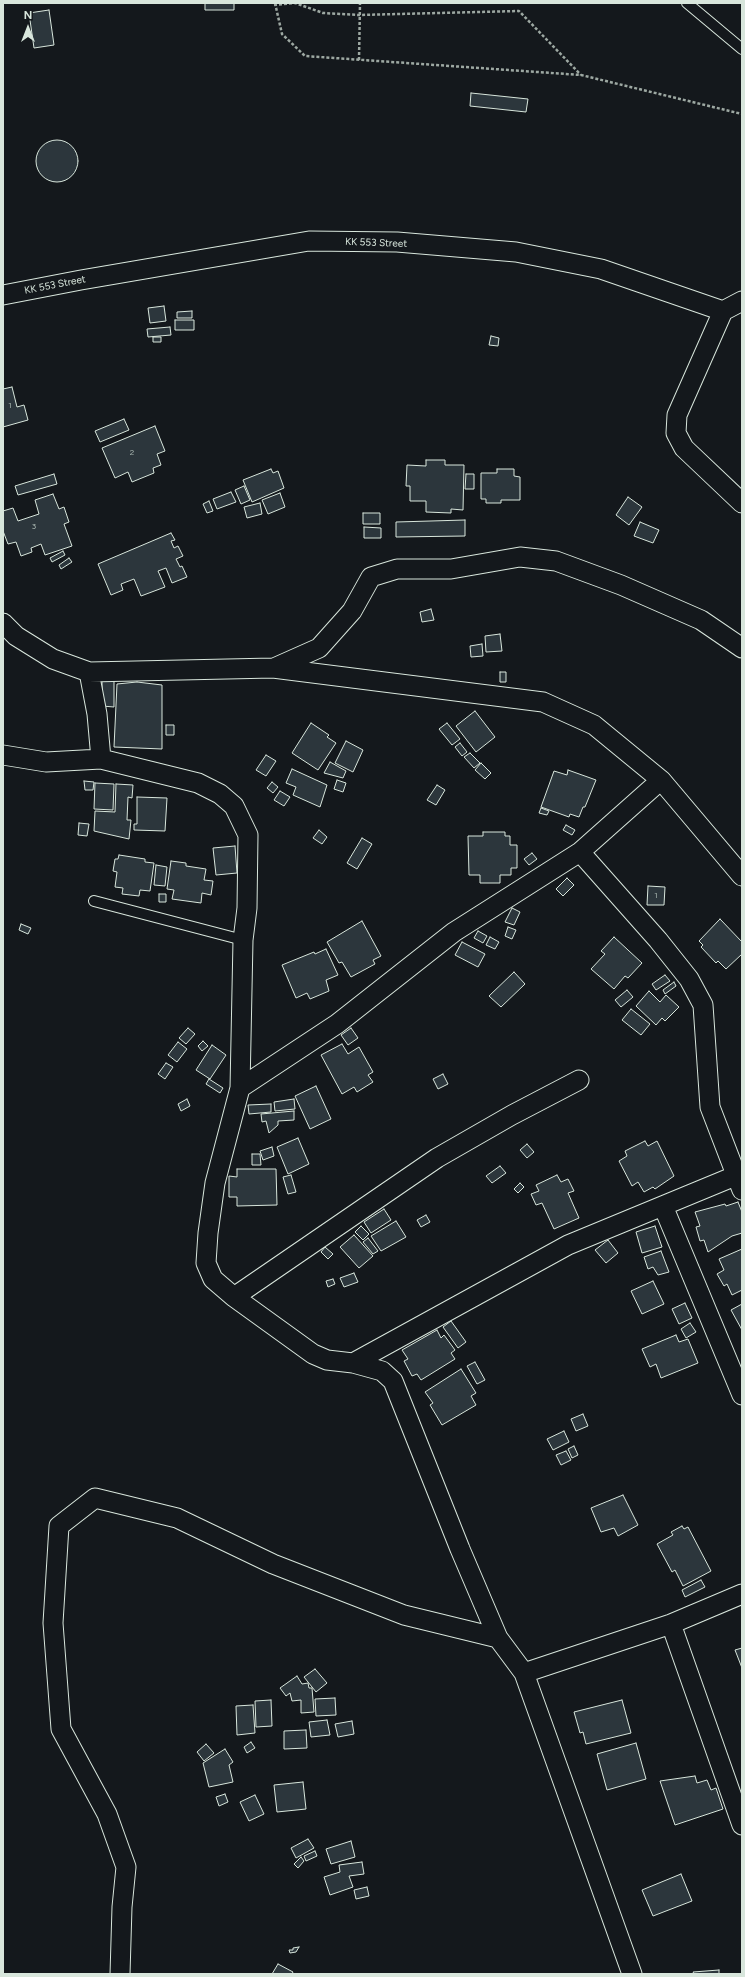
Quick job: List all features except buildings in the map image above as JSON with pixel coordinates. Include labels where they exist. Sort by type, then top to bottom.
[{"type":"street","name":"KK 553 Street","points":[[3,295],[89,278],[309,241],[397,242],[516,252],[601,269],[723,311]]},
{"type":"street","points":[[742,302],[723,311],[677,415],[676,432],[684,448],[742,503]]},
{"type":"street","points":[[273,668],[319,648],[352,611],[371,577],[397,569],[451,569],[520,556],[556,561],[621,586],[701,620],[742,648]]},
{"type":"street","points":[[3,624],[16,636],[53,659],[89,672],[273,668],[544,702],[594,725],[661,780],[742,876]]},
{"type":"street","points":[[89,672],[97,714],[101,759]]},
{"type":"street","points":[[3,755],[46,762],[101,759],[198,783],[220,794],[234,806],[248,835],[247,908],[243,940],[240,1088],[216,1183],[208,1233],[206,1263],[213,1279],[234,1297],[313,1354],[327,1360],[353,1363],[382,1371],[393,1381],[460,1549],[498,1638],[524,1673],[632,1974]]},
{"type":"street","points":[[240,1088],[337,1024],[454,932],[580,852],[661,780]]},
{"type":"street","points":[[353,1363],[568,1245],[663,1206],[739,1183],[710,1107],[703,1005],[689,979],[658,940],[580,852]]},
{"type":"street","points":[[234,1297],[437,1158],[512,1115],[579,1080]]},
{"type":"street","points":[[663,1206],[742,1395]]},
{"type":"street","points":[[120,1974],[122,1907],[126,1867],[107,1814],[61,1728],[53,1623],[59,1526],[95,1498],[177,1518],[273,1564],[404,1615],[498,1638]]},
{"type":"street","points":[[524,1673],[671,1624],[742,1594]]},
{"type":"street","points":[[671,1624],[742,1825]]},
{"type":"lane","points":[[687,3],[742,49]]},
{"type":"lane","points":[[94,901],[243,940]]},
{"type":"path","points":[[581,75],[519,12],[359,15],[324,13],[295,3],[275,4],[282,34],[305,56],[581,75],[742,114]]},
{"type":"path","points":[[359,60],[360,3]]}]
